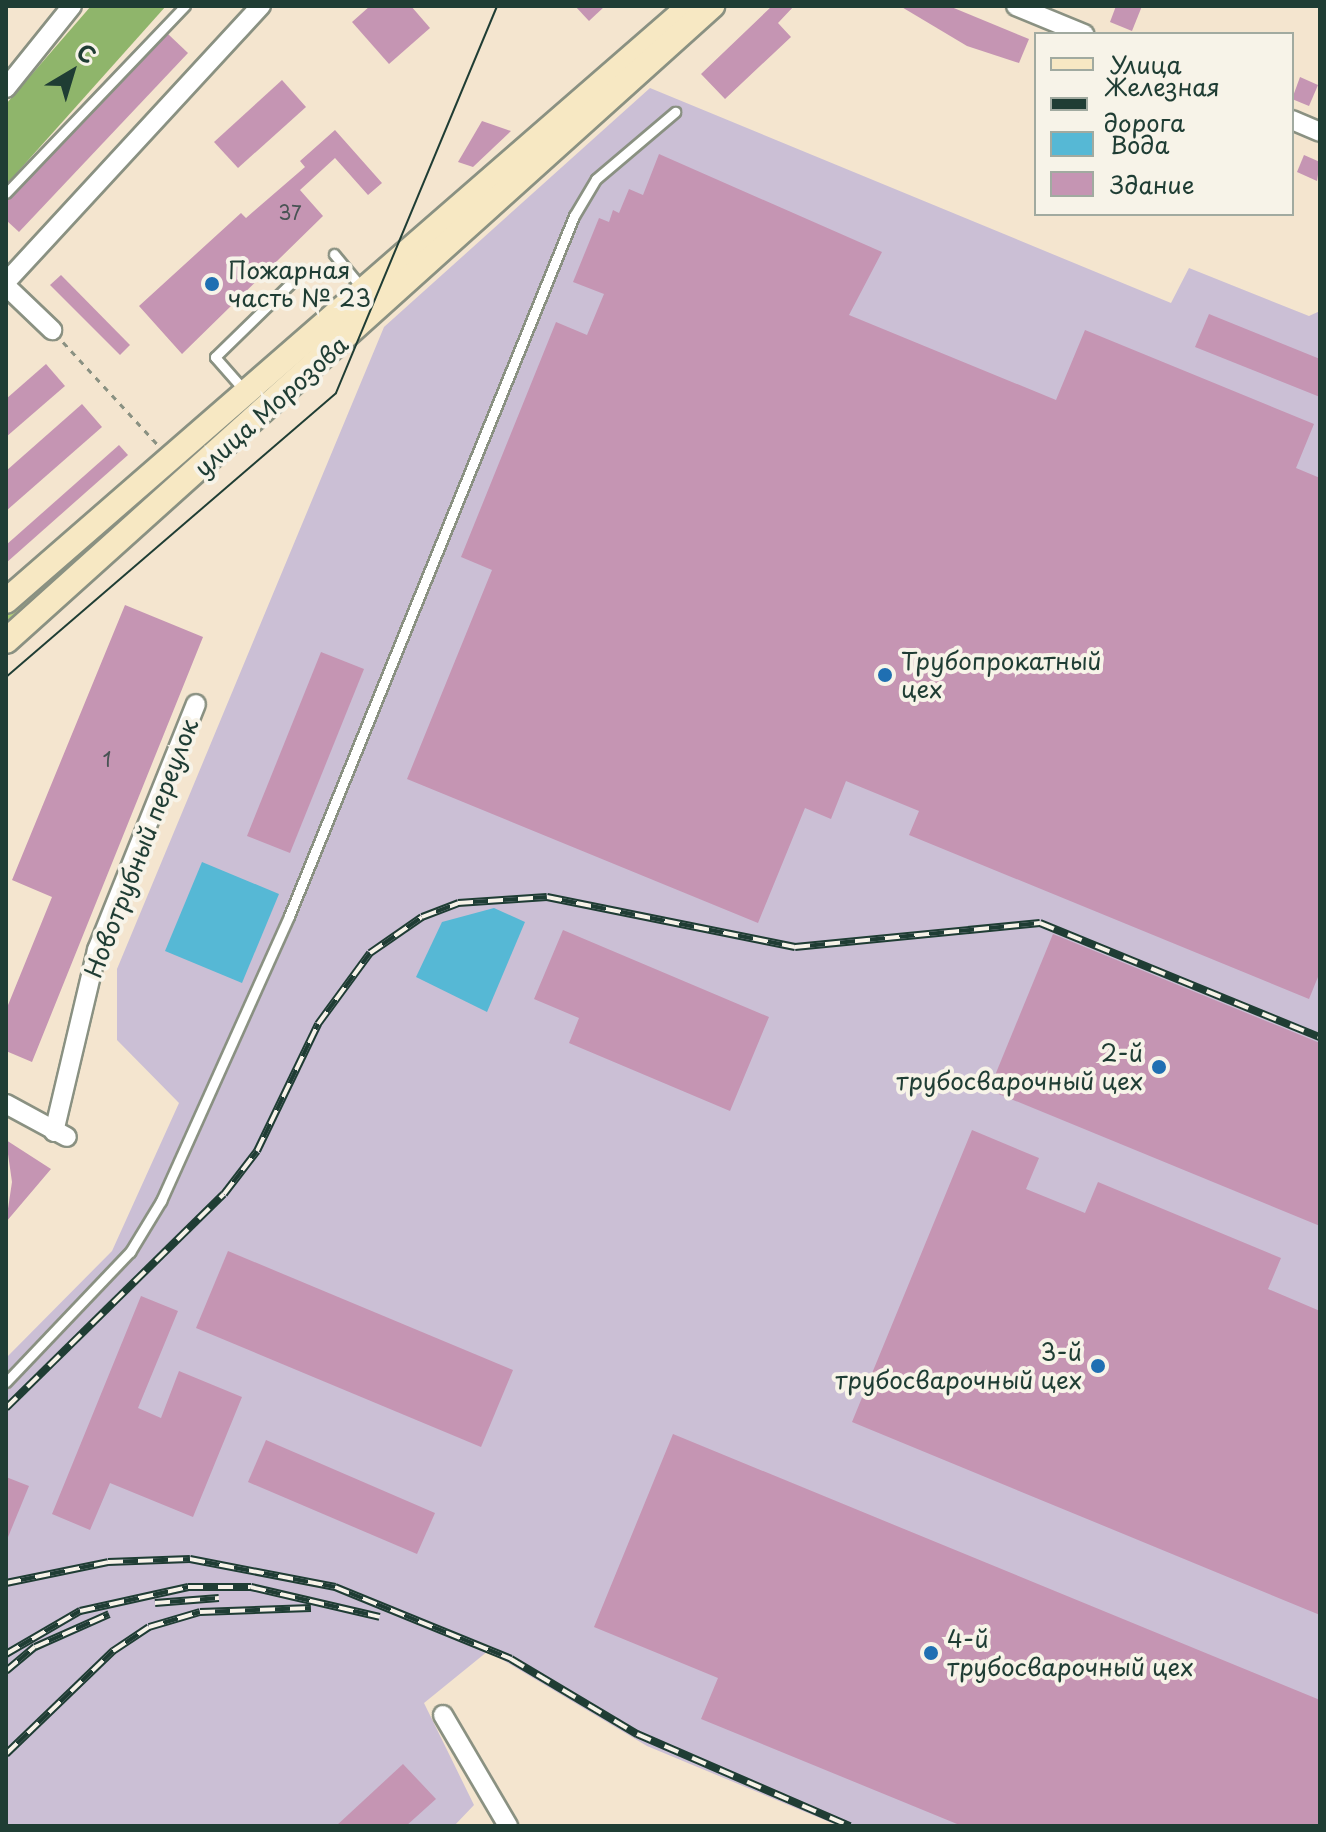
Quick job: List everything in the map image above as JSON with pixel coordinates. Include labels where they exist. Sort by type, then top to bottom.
[{"type":"main road","name":"улица Морозова","points":[[6,601],[244,390],[690,6]]},
{"type":"main road","name":"улица Морозова","points":[[6,641],[265,412],[712,6]]},
{"type":"main road","points":[[244,390],[265,412]]},
{"type":"main road","points":[[133,488],[155,510]]},
{"type":"street","points":[[6,88],[72,6]]},
{"type":"street","points":[[52,330],[9,293],[261,6]]},
{"type":"street","points":[[1016,6],[1079,32]]},
{"type":"street","points":[[1294,121],[1320,132]]},
{"type":"street","name":"Новотрубный переулок","points":[[6,1104],[61,1134],[97,950],[196,704]]},
{"type":"street","points":[[443,1715],[507,1822],[528,1826]]},
{"type":"lane","points":[[6,193],[185,6]]},
{"type":"lane","points":[[6,1382],[130,1252],[155,1213],[289,916],[574,216],[596,179],[675,112]]},
{"type":"lane","points":[[334,254],[362,288]]},
{"type":"lane","points":[[244,390],[215,357],[294,280]]},
{"type":"path","points":[[52,330],[170,457]]},
{"type":"shaded area","points":[[650,88],[1171,303],[1189,268],[1309,316],[1320,311],[1320,1826],[839,1826],[647,1746],[488,1651],[424,1703],[474,1805],[454,1826],[6,1826],[6,1358],[112,1251],[179,1103],[117,1040],[117,969],[384,327]]},
{"type":"green space","points":[[91,6],[166,6],[6,185],[6,104]]},
{"type":"green space","points":[[127,503],[137,514],[6,631],[6,612]]},
{"type":"water","points":[[202,862],[279,894],[242,983],[165,951]]},
{"type":"water","points":[[494,908],[525,922],[487,1012],[416,977],[442,922]]},
{"type":"building","points":[[370,6],[411,6],[430,28],[389,64],[352,22]]},
{"type":"building","points":[[575,6],[605,6],[589,21]]},
{"type":"building","points":[[772,6],[794,6],[778,23],[791,37],[725,99],[701,74]]},
{"type":"building","points":[[900,6],[949,6],[1029,39],[1019,63],[967,46]]},
{"type":"building","points":[[1116,6],[1142,6],[1132,31],[1110,22]]},
{"type":"building","points":[[168,34],[188,53],[19,232],[6,220],[6,202]]},
{"type":"building","points":[[1300,77],[1318,85],[1309,106],[1294,100]]},
{"type":"building","points":[[282,80],[306,107],[238,168],[214,142]]},
{"type":"building","points":[[482,121],[511,131],[473,167],[458,162]]},
{"type":"building","name":"Пожарная часть № 23","points":[[335,130],[382,183],[368,195],[335,158],[300,190],[323,216],[182,354],[139,306],[241,213],[246,218],[305,167],[300,161]]},
{"type":"building","name":"Трубопрокатный цех","points":[[659,154],[882,252],[849,315],[1056,400],[1085,330],[1314,424],[1296,468],[1320,478],[1320,972],[1309,999],[909,835],[919,811],[846,781],[831,819],[805,808],[758,923],[407,779],[492,570],[461,557],[556,322],[587,335],[604,294],[573,282],[599,218],[609,222],[613,210],[619,213],[629,189],[643,195]]},
{"type":"building","points":[[1304,155],[1320,162],[1317,181],[1297,172]]},
{"type":"building","points":[[61,275],[130,345],[120,355],[50,285]]},
{"type":"building","points":[[1209,314],[1320,359],[1320,397],[1195,347]]},
{"type":"building","points":[[46,364],[65,386],[6,437],[6,399]]},
{"type":"building","points":[[82,404],[102,427],[6,511],[6,471]]},
{"type":"building","points":[[119,445],[128,455],[6,563],[6,545]]},
{"type":"building","points":[[125,605],[203,637],[32,1062],[6,1051],[6,1010],[52,897],[12,880]]},
{"type":"building","points":[[321,652],[364,669],[290,853],[247,836]]},
{"type":"building","points":[[563,930],[769,1017],[730,1111],[569,1043],[579,1018],[534,999]]},
{"type":"building","name":"2-й трубосварочный цех","points":[[1053,934],[1320,1043],[1320,1226],[989,1090]]},
{"type":"building","name":"3-й трубосварочный цех","points":[[972,1130],[1039,1158],[1026,1189],[1085,1213],[1098,1182],[1281,1258],[1268,1289],[1320,1311],[1320,1615],[852,1422]]},
{"type":"building","points":[[6,1140],[51,1169],[6,1222],[12,1182]]},
{"type":"building","points":[[228,1251],[513,1370],[481,1447],[196,1328]]},
{"type":"building","points":[[141,1296],[178,1311],[138,1408],[161,1418],[179,1371],[242,1397],[193,1517],[110,1483],[90,1530],[52,1514]]},
{"type":"building","name":"4-й трубосварочный цех","points":[[673,1434],[1320,1700],[1320,1826],[962,1826],[701,1719],[718,1678],[594,1627]]},
{"type":"building","points":[[266,1440],[435,1513],[417,1554],[248,1482]]},
{"type":"building","points":[[6,1477],[29,1486],[6,1542]]},
{"type":"building","points":[[403,1764],[436,1799],[406,1826],[336,1826]]},
{"type":"tram line","points":[[6,677],[336,393],[497,6]]},
{"type":"railway","points":[[6,1408],[224,1194],[257,1151],[318,1024],[370,953],[422,917],[458,903],[547,897],[795,947],[1040,923],[1320,1037]]},
{"type":"railway","points":[[6,1583],[108,1562],[190,1559],[335,1587],[511,1659],[637,1734],[850,1826]]},
{"type":"railway","points":[[6,1654],[80,1611],[188,1587],[251,1587],[380,1617]]},
{"type":"railway","points":[[155,1603],[219,1598]]},
{"type":"railway","points":[[6,1754],[113,1651],[149,1627],[200,1612],[311,1608]]},
{"type":"railway","points":[[6,1671],[35,1647],[109,1614]]},
{"type":"place","name":"Пожарная часть № 23","points":[[212,284]]},
{"type":"place","name":"Трубопрокатный цех","points":[[885,675]]},
{"type":"place","name":"2-й трубосварочный цех","points":[[1159,1067]]},
{"type":"place","name":"3-й трубосварочный цех","points":[[1098,1366]]},
{"type":"place","name":"4-й трубосварочный цех","points":[[931,1653]]}]
